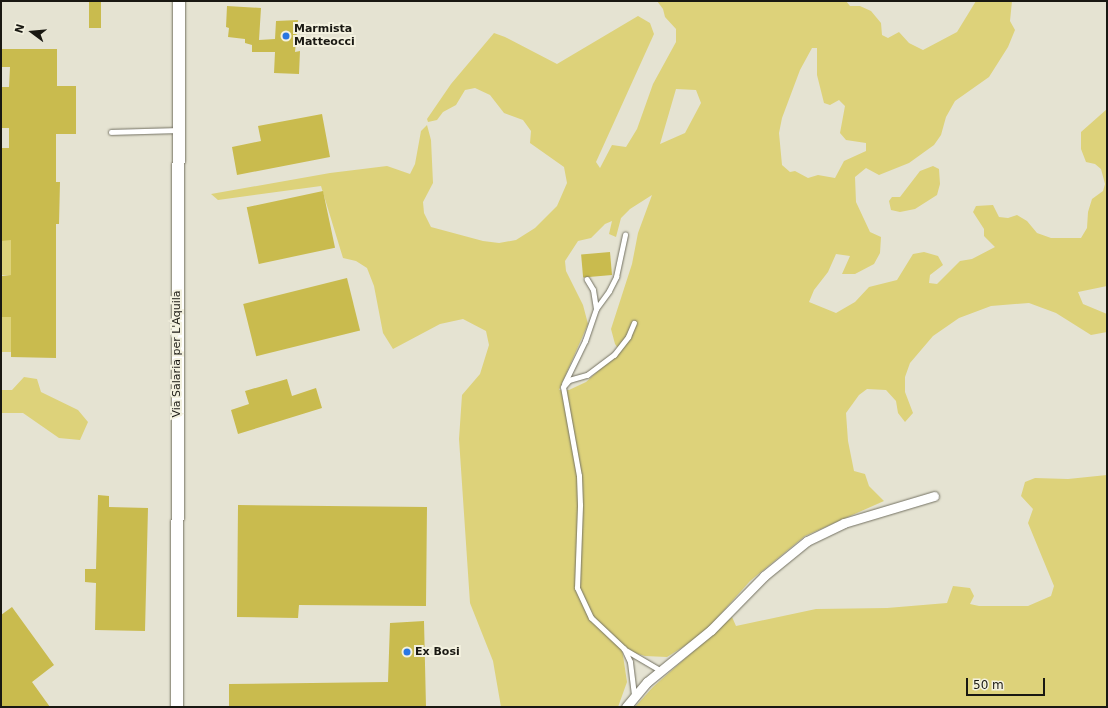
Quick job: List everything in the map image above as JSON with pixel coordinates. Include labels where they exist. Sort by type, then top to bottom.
[{"type":"main road","name":"Via Salaria per L'Aquila","points":[[177,707],[179,1]]},
{"type":"street","points":[[626,707],[634,695],[660,670],[711,630],[764,576],[807,541],[844,523],[934,496]]},
{"type":"lane","points":[[111,132],[179,130]]},
{"type":"lane","points":[[625,234],[616,277],[609,291],[596,309],[587,336],[563,387],[579,476],[580,505],[577,588],[591,618],[624,649],[660,670]]},
{"type":"lane","points":[[587,280],[593,290],[596,309]]},
{"type":"lane","points":[[563,387],[569,380],[587,375],[614,355],[628,337],[634,323]]},
{"type":"lane","points":[[624,649],[630,662],[634,695]]},
{"type":"shaded area","points":[[657,1],[846,1],[850,6],[860,6],[871,11],[881,23],[882,35],[888,38],[899,32],[909,43],[923,50],[957,32],[976,1],[1012,1],[1010,21],[1015,30],[1008,47],[989,77],[955,101],[946,117],[941,135],[934,145],[909,163],[879,175],[866,168],[855,177],[856,202],[870,232],[881,237],[880,253],[874,264],[855,274],[842,274],[850,256],[836,254],[828,272],[814,290],[809,302],[836,313],[855,302],[869,287],[897,280],[913,254],[924,252],[938,256],[943,265],[930,275],[929,283],[937,284],[960,261],[972,259],[995,247],[984,236],[984,229],[973,212],[976,206],[993,205],[999,217],[1008,218],[1017,215],[1027,221],[1037,233],[1051,238],[1081,238],[1087,228],[1088,212],[1092,199],[1103,191],[1105,184],[1101,169],[1095,164],[1086,162],[1081,149],[1081,132],[1107,109],[1107,286],[1078,292],[1083,304],[1107,314],[1107,332],[1091,335],[1056,313],[1029,303],[991,306],[959,318],[933,336],[910,363],[905,377],[905,392],[913,413],[905,422],[898,413],[896,401],[886,390],[867,389],[859,395],[846,413],[848,441],[854,471],[865,474],[869,486],[884,501],[805,536],[750,581],[702,635],[667,657],[645,656],[622,649],[627,682],[618,707],[501,707],[493,661],[470,603],[459,439],[462,395],[480,374],[489,345],[486,331],[463,319],[440,324],[393,349],[383,333],[374,286],[367,268],[356,261],[343,258],[321,186],[218,200],[211,194],[330,173],[387,166],[410,174],[415,164],[421,131],[427,125],[431,140],[433,183],[423,202],[424,213],[431,227],[483,241],[499,243],[516,240],[535,228],[557,206],[567,183],[564,167],[530,143],[531,131],[523,120],[504,113],[490,95],[475,88],[465,90],[456,105],[443,112],[437,120],[428,122],[427,119],[451,84],[494,33],[505,37],[557,64],[638,16],[650,23],[654,34],[596,162],[600,168],[612,145],[626,147],[637,129],[653,84],[676,42],[676,29],[665,17],[663,9]],"holes":[[[812,48],[817,48],[817,75],[824,103],[830,105],[839,100],[845,106],[840,133],[846,140],[866,143],[866,151],[844,161],[835,178],[818,175],[808,178],[795,171],[790,172],[782,165],[779,133],[782,118],[800,70]],[[676,89],[696,90],[701,103],[685,133],[660,144]],[[652,195],[638,233],[632,264],[611,329],[615,344],[620,351],[586,382],[569,390],[559,390],[588,324],[583,305],[566,271],[565,261],[578,241],[591,238],[605,224],[612,221],[609,234],[616,237],[621,218],[630,209]]]},
{"type":"shaded area","points":[[933,166],[939,169],[940,184],[937,195],[915,209],[900,212],[891,210],[889,201],[892,197],[900,197],[920,171]]},
{"type":"shaded area","points":[[1,240],[11,240],[11,275],[1,275]]},
{"type":"shaded area","points":[[1,317],[11,317],[11,352],[1,352]]},
{"type":"shaded area","points":[[24,377],[37,379],[41,392],[78,410],[88,422],[80,440],[59,438],[23,413],[1,413],[1,390],[12,390]]},
{"type":"shaded area","points":[[1107,475],[1107,707],[635,707],[653,687],[732,617],[736,626],[816,609],[887,608],[947,603],[953,586],[970,588],[974,596],[970,604],[979,606],[1028,606],[1051,596],[1054,586],[1028,523],[1033,509],[1021,496],[1025,482],[1035,478],[1068,479]]},
{"type":"building","points":[[89,1],[101,1],[101,28],[89,28]]},
{"type":"building","points":[[227,6],[261,8],[259,40],[275,39],[276,21],[298,20],[295,52],[300,51],[299,74],[274,73],[275,52],[252,52],[252,45],[245,43],[245,39],[228,37],[229,28],[226,27]]},
{"type":"building","points":[[1,49],[57,49],[57,86],[76,86],[76,134],[56,134],[56,182],[60,182],[59,224],[56,224],[56,358],[11,357],[11,317],[1,317],[1,276],[11,275],[11,240],[1,241],[1,148],[9,148],[9,128],[1,128],[1,87],[9,87],[10,67],[1,67]]},
{"type":"building","points":[[322,114],[330,157],[237,175],[232,147],[261,141],[258,126]]},
{"type":"building","points":[[323,191],[335,248],[259,264],[247,207]]},
{"type":"building","points":[[610,252],[612,275],[583,277],[581,255]]},
{"type":"building","points":[[347,278],[360,330],[256,356],[243,304]]},
{"type":"building","points":[[287,379],[292,396],[316,388],[322,408],[238,434],[231,410],[249,404],[245,391]]},
{"type":"building","points":[[98,495],[109,496],[109,507],[148,508],[145,631],[95,630],[96,583],[85,582],[85,569],[96,569]]},
{"type":"building","points":[[238,505],[427,507],[426,606],[299,605],[298,618],[237,617]]},
{"type":"building","points":[[12,607],[54,665],[32,682],[50,707],[1,707],[1,615]]},
{"type":"building","name":"Ex Bosi","points":[[424,621],[426,707],[229,707],[229,684],[388,682],[390,623]]},
{"type":"place","name":"Marmista Matteocci","points":[[286,36]]},
{"type":"place","name":"Ex Bosi","points":[[407,652]]}]
